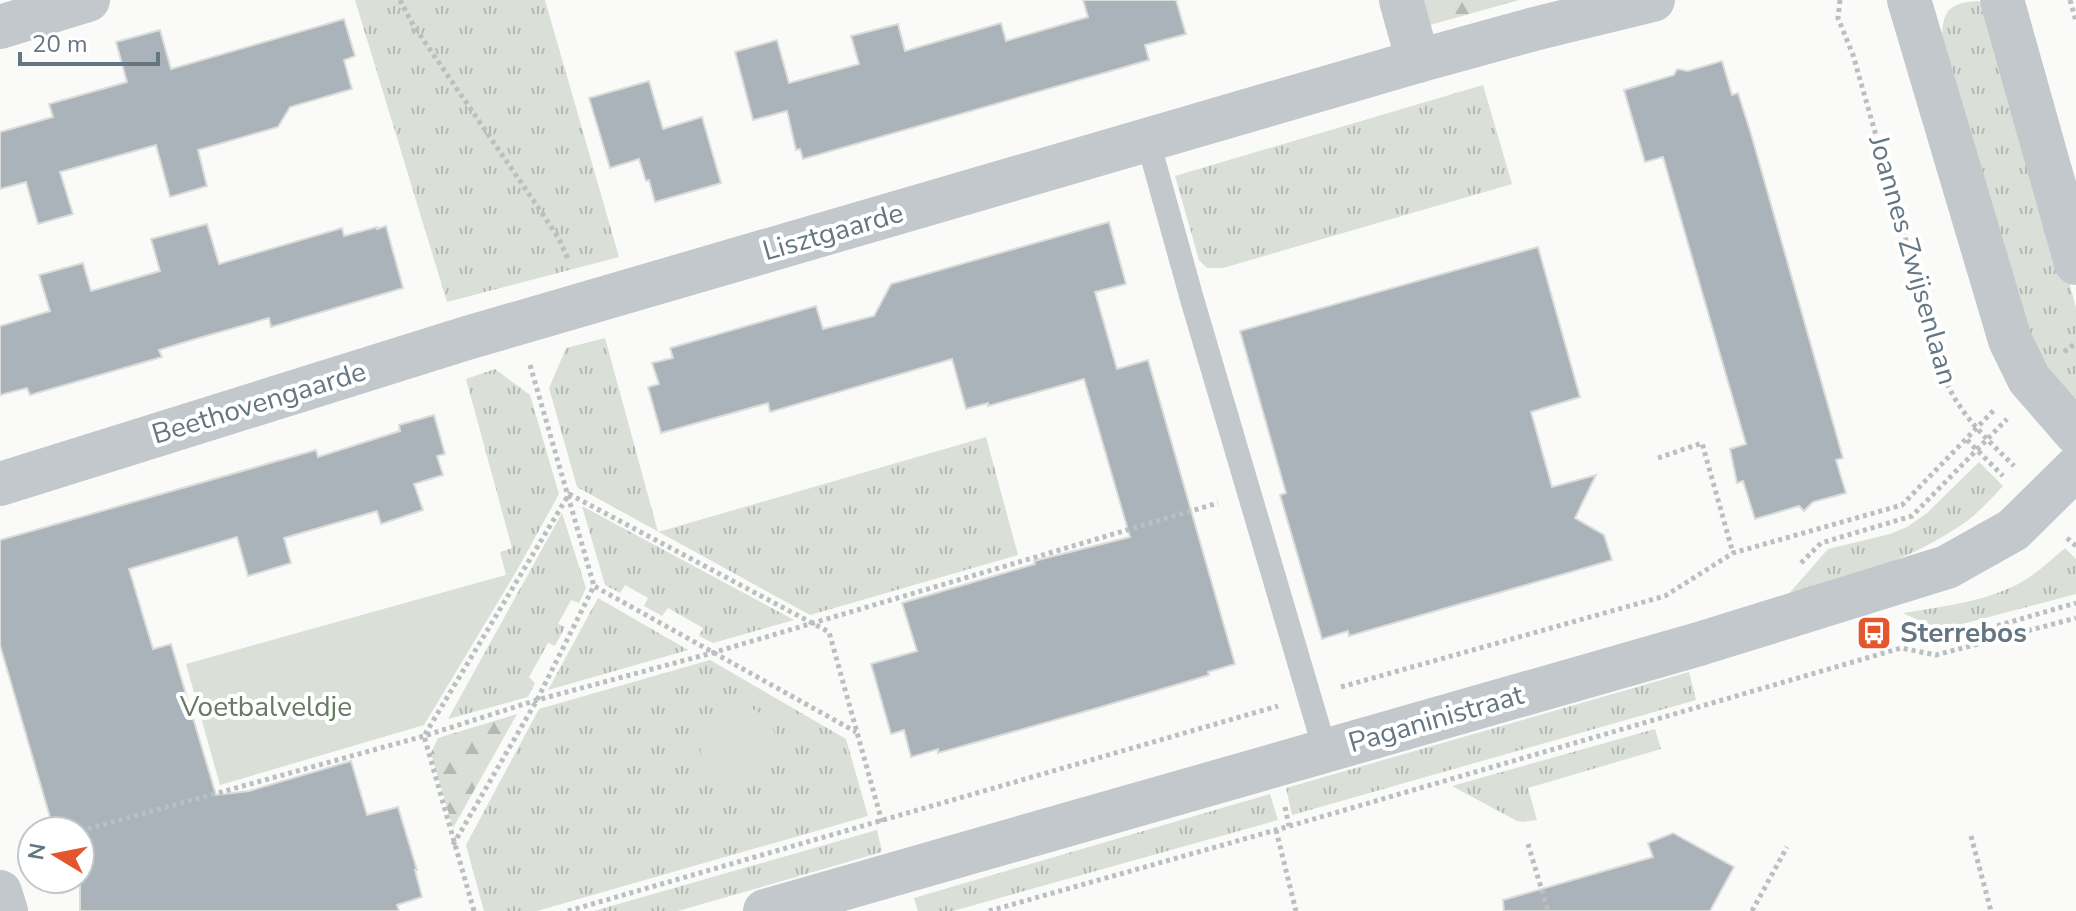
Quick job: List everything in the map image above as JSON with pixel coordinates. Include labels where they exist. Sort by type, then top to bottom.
[{"type":"street","points":[[0,27],[88,0]]},
{"type":"street","points":[[1401,0],[1418,61]]},
{"type":"street","name":"Lisztgaarde","points":[[523,340],[584,305],[1418,61],[1653,0]]},
{"type":"street","points":[[1909,0],[2003,320],[2018,359],[2033,384],[2076,433]]},
{"type":"street","points":[[2002,0],[2076,263]]},
{"type":"street","name":"Beethovengaarde","points":[[0,484],[467,338],[523,340]]},
{"type":"street","name":"Paganinistraat","points":[[765,911],[1699,644],[1947,567],[2013,530],[2061,482]]},
{"type":"street","points":[[0,892],[6,911]]},
{"type":"lane","points":[[1148,141],[1325,750]]},
{"type":"path","points":[[400,0],[412,23],[559,239],[584,305]]},
{"type":"path","name":"Joannes Zwijsenlaan","points":[[1840,0],[1838,18],[1853,55],[1947,384],[1963,413],[1987,440],[2061,482]]},
{"type":"path","points":[[2070,0],[2076,21]]},
{"type":"path","points":[[453,845],[537,700],[594,586],[523,340]]},
{"type":"path","points":[[1800,564],[1821,543],[1912,516],[1987,440],[2033,384],[2076,343]]},
{"type":"path","points":[[568,911],[1665,596],[1733,553],[1902,505],[2009,395],[2033,384]]},
{"type":"path","points":[[1658,458],[1702,443],[1733,553]]},
{"type":"path","points":[[569,494],[829,632],[896,873]]},
{"type":"path","points":[[474,911],[424,736],[569,494]]},
{"type":"path","points":[[96,827],[712,653],[1250,494]]},
{"type":"path","points":[[594,586],[857,733]]},
{"type":"path","points":[[1900,623],[1941,642],[2076,603]]},
{"type":"path","points":[[989,911],[1901,648],[1936,655],[2076,618]]},
{"type":"path","points":[[1276,830],[1296,911]]},
{"type":"path","points":[[1971,836],[1991,911]]},
{"type":"path","points":[[1528,844],[1548,911]]},
{"type":"path","points":[[1752,911],[1787,847]]},
{"type":"green space","points":[[355,0],[545,0],[619,257],[447,302]]},
{"type":"green space","points":[[1423,0],[1519,0],[1430,25]]},
{"type":"green space","points":[[1978,1],[1990,11],[2076,308],[2076,402],[2037,356],[1942,35],[1944,19],[1951,9],[1962,3]]},
{"type":"green space","points":[[1483,85],[1512,184],[1223,268],[1207,268],[1199,260],[1175,176]]},
{"type":"green space","points":[[605,338],[658,531],[577,487],[549,388],[566,348]]},
{"type":"green space","points":[[495,369],[530,395],[559,494],[516,572],[506,575],[500,552],[512,548],[466,379]]},
{"type":"green space","points":[[986,437],[1018,555],[810,615],[659,532]]},
{"type":"green space","points":[[1979,462],[2003,486],[1967,521],[1900,559],[1779,605],[1828,549],[1907,527],[1927,513]]},
{"type":"green space","points":[[582,506],[794,620],[713,643],[699,636],[703,628],[668,608],[662,616],[644,606],[648,598],[625,585],[620,593],[605,585]]},
{"type":"green space","points":[[562,513],[586,588],[579,603],[571,600],[558,624],[565,627],[555,646],[548,643],[529,677],[535,683],[528,697],[448,719]]},
{"type":"green space","points":[[2065,548],[2076,559],[2076,594],[1940,630],[1903,613],[2001,592],[2028,578]]},
{"type":"green space","name":"Voetbalveldje","points":[[516,572],[424,725],[220,785],[186,664]]},
{"type":"green space","points":[[598,598],[688,650],[548,690]]},
{"type":"green space","points":[[710,660],[846,739],[868,816],[537,911],[484,911],[466,845],[539,709]]},
{"type":"green space","points":[[1689,672],[1696,700],[1292,815],[1286,788]]},
{"type":"green space","points":[[738,706],[753,709],[765,717],[773,729],[776,744],[773,759],[765,771],[753,779],[738,782],[723,779],[711,771],[703,759],[700,744],[703,729],[711,717],[723,709]]},
{"type":"green space","points":[[517,714],[453,828],[431,753],[438,738]]},
{"type":"green space","points":[[1655,729],[1661,749],[1528,788],[1537,820],[1517,821],[1452,786]]},
{"type":"green space","points":[[1270,794],[1278,820],[953,911],[918,911],[914,898]]},
{"type":"green space","points":[[877,830],[882,852],[678,911],[594,911]]},
{"type":"building","points":[[1083,0],[1176,0],[1186,34],[1145,45],[1149,60],[803,159],[800,149],[796,150],[787,111],[753,120],[735,52],[777,40],[789,83],[859,64],[851,36],[898,24],[905,51],[1001,23],[1006,41],[1088,17]]},
{"type":"building","points":[[344,19],[355,56],[344,60],[352,89],[290,107],[278,127],[198,150],[207,186],[170,197],[156,145],[60,172],[73,214],[38,224],[26,182],[0,189],[0,132],[53,117],[49,104],[127,82],[116,42],[160,30],[171,69]]},
{"type":"building","points":[[1722,61],[1732,95],[1738,93],[1751,134],[1843,458],[1836,460],[1846,493],[1813,502],[1804,511],[1799,506],[1755,519],[1743,481],[1737,483],[1730,449],[1746,444],[1663,157],[1645,162],[1624,90],[1674,75],[1677,69],[1688,71]]},
{"type":"building","points":[[649,81],[663,129],[702,117],[721,183],[655,202],[639,159],[610,168],[589,98]]},
{"type":"building","points":[[1109,222],[1126,284],[1095,292],[1117,369],[1148,360],[1235,664],[1208,672],[1209,675],[1097,708],[938,753],[938,749],[911,757],[904,730],[891,734],[871,664],[917,651],[902,603],[1035,564],[1034,561],[1130,537],[1084,379],[988,406],[988,403],[966,409],[952,359],[770,412],[768,403],[661,433],[648,387],[659,384],[652,363],[673,358],[670,348],[816,306],[823,329],[874,316],[891,284]]},
{"type":"building","points":[[207,224],[219,264],[342,228],[344,236],[386,226],[403,288],[271,327],[269,318],[195,339],[159,350],[162,357],[30,395],[27,388],[0,395],[0,326],[50,311],[39,275],[83,263],[91,291],[160,271],[151,239]]},
{"type":"building","points":[[1538,247],[1580,397],[1531,412],[1552,487],[1596,475],[1575,518],[1604,535],[1612,560],[1349,636],[1348,631],[1322,639],[1280,495],[1286,493],[1240,331]]},
{"type":"building","points":[[434,415],[445,454],[437,456],[443,475],[414,484],[423,510],[381,524],[377,511],[284,538],[291,563],[248,576],[237,537],[129,569],[153,649],[171,644],[216,795],[249,791],[351,761],[367,815],[398,807],[422,897],[397,905],[399,911],[80,911],[80,895],[96,895],[96,815],[49,815],[0,645],[0,540],[316,450],[318,457],[400,431],[399,425]]},
{"type":"building","points":[[1673,833],[1734,867],[1710,911],[1504,911],[1503,900],[1653,857],[1648,843]]},
{"type":"place","name":"Sterrebos","points":[[1874,633]]}]
